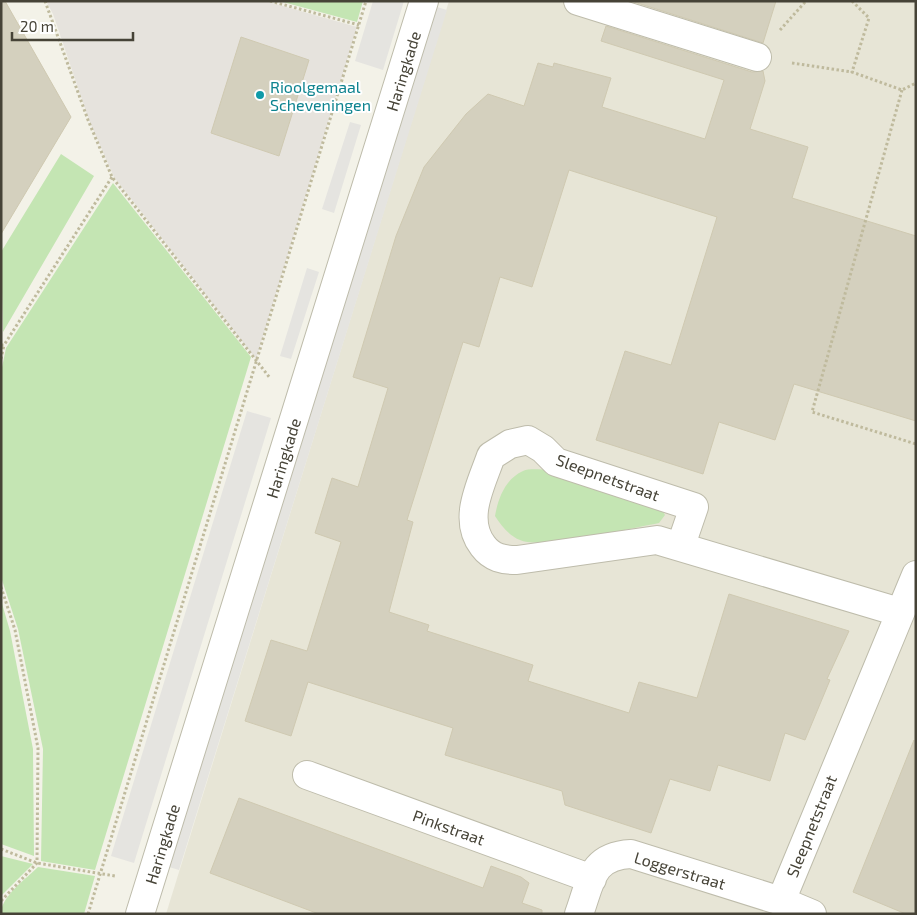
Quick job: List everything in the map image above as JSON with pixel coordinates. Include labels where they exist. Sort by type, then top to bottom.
[{"type":"street","name":"Haringkade","points":[[140,914],[424,1]]},
{"type":"street","points":[[578,1],[757,57]]},
{"type":"street","name":"Sleepnetstraat","points":[[681,545],[694,507],[556,462],[543,449],[528,440],[510,444],[491,456],[472,515],[474,534],[484,548],[500,560],[517,560],[657,540],[681,545],[899,612]]},
{"type":"street","name":"Sleepnetstraat","points":[[781,901],[899,612],[916,575]]},
{"type":"street","name":"Pinkstraat","points":[[307,775],[592,879]]},
{"type":"street","name":"Loggerstraat","points":[[579,914],[600,863],[615,855],[631,854],[781,901],[812,914]]},
{"type":"path","points":[[45,1],[88,120],[112,177],[297,412]]},
{"type":"path","points":[[270,1],[359,26]]},
{"type":"path","points":[[88,914],[366,1]]},
{"type":"path","points":[[852,1],[869,18],[852,72]]},
{"type":"path","points":[[757,57],[852,72],[902,90],[916,83]]},
{"type":"path","points":[[902,90],[812,412],[916,444]]},
{"type":"path","points":[[1,359],[3,345],[112,177]]},
{"type":"path","points":[[1,587],[15,630],[38,748],[37,863],[1,901]]},
{"type":"path","points":[[1,849],[37,863],[150,882]]},
{"type":"shaded area","points":[[46,1],[265,1],[357,27],[256,359],[114,177],[89,120],[53,14]]},
{"type":"shaded area","points":[[373,1],[404,1],[383,70],[355,61]]},
{"type":"shaded area","points":[[449,1],[916,1],[916,914],[166,914]]},
{"type":"shaded area","points":[[437,7],[447,10],[179,870],[169,867]]},
{"type":"shaded area","points":[[350,122],[361,125],[334,213],[322,209]]},
{"type":"shaded area","points":[[307,268],[319,272],[291,359],[280,356]]},
{"type":"shaded area","points":[[247,411],[271,418],[134,863],[111,856]]},
{"type":"green space","points":[[279,1],[363,1],[357,22]]},
{"type":"green space","points":[[61,154],[94,176],[3,332],[1,252]]},
{"type":"green space","points":[[113,183],[251,357],[95,870],[41,861],[43,749],[18,629],[1,577],[1,372],[6,348]]},
{"type":"green space","points":[[533,469],[550,470],[661,508],[665,515],[659,523],[587,537],[547,542],[520,540],[506,530],[495,516],[500,496],[511,479],[523,471]]},
{"type":"green space","points":[[1,600],[10,631],[33,749],[34,856],[1,844]]},
{"type":"green space","points":[[1,856],[33,864],[1,896]]},
{"type":"green space","points":[[38,867],[95,876],[84,914],[1,914],[2,907],[10,894]]},
{"type":"building","points":[[1,1],[5,1],[71,117],[1,234]]},
{"type":"building","points":[[631,1],[776,1],[763,43]]},
{"type":"building","points":[[606,26],[752,72],[763,71],[765,81],[750,129],[808,147],[792,198],[916,236],[916,421],[794,384],[775,440],[719,422],[703,474],[596,440],[625,351],[671,365],[717,217],[569,170],[532,287],[500,277],[479,347],[463,342],[407,520],[413,522],[389,612],[429,625],[427,631],[533,665],[528,681],[629,713],[639,682],[697,698],[729,594],[849,631],[827,679],[830,680],[805,740],[785,733],[770,781],[718,765],[710,791],[670,779],[651,833],[565,805],[562,791],[445,755],[453,728],[308,682],[291,736],[245,721],[271,640],[307,651],[341,542],[315,533],[332,478],[358,487],[388,388],[353,377],[396,236],[424,167],[466,114],[488,94],[524,106],[538,63],[553,67],[554,63],[611,78],[602,107],[705,139],[724,80],[601,41]]},
{"type":"building","name":"Rioolgemaal Scheveningen","points":[[241,37],[309,60],[279,156],[211,133]]},
{"type":"building","points":[[914,740],[916,914],[906,914],[853,892]]},
{"type":"building","points":[[239,798],[483,888],[491,866],[521,877],[529,883],[522,903],[542,910],[542,914],[319,914],[210,873]]},
{"type":"place","name":"Rioolgemaal Scheveningen","points":[[260,95]]}]
